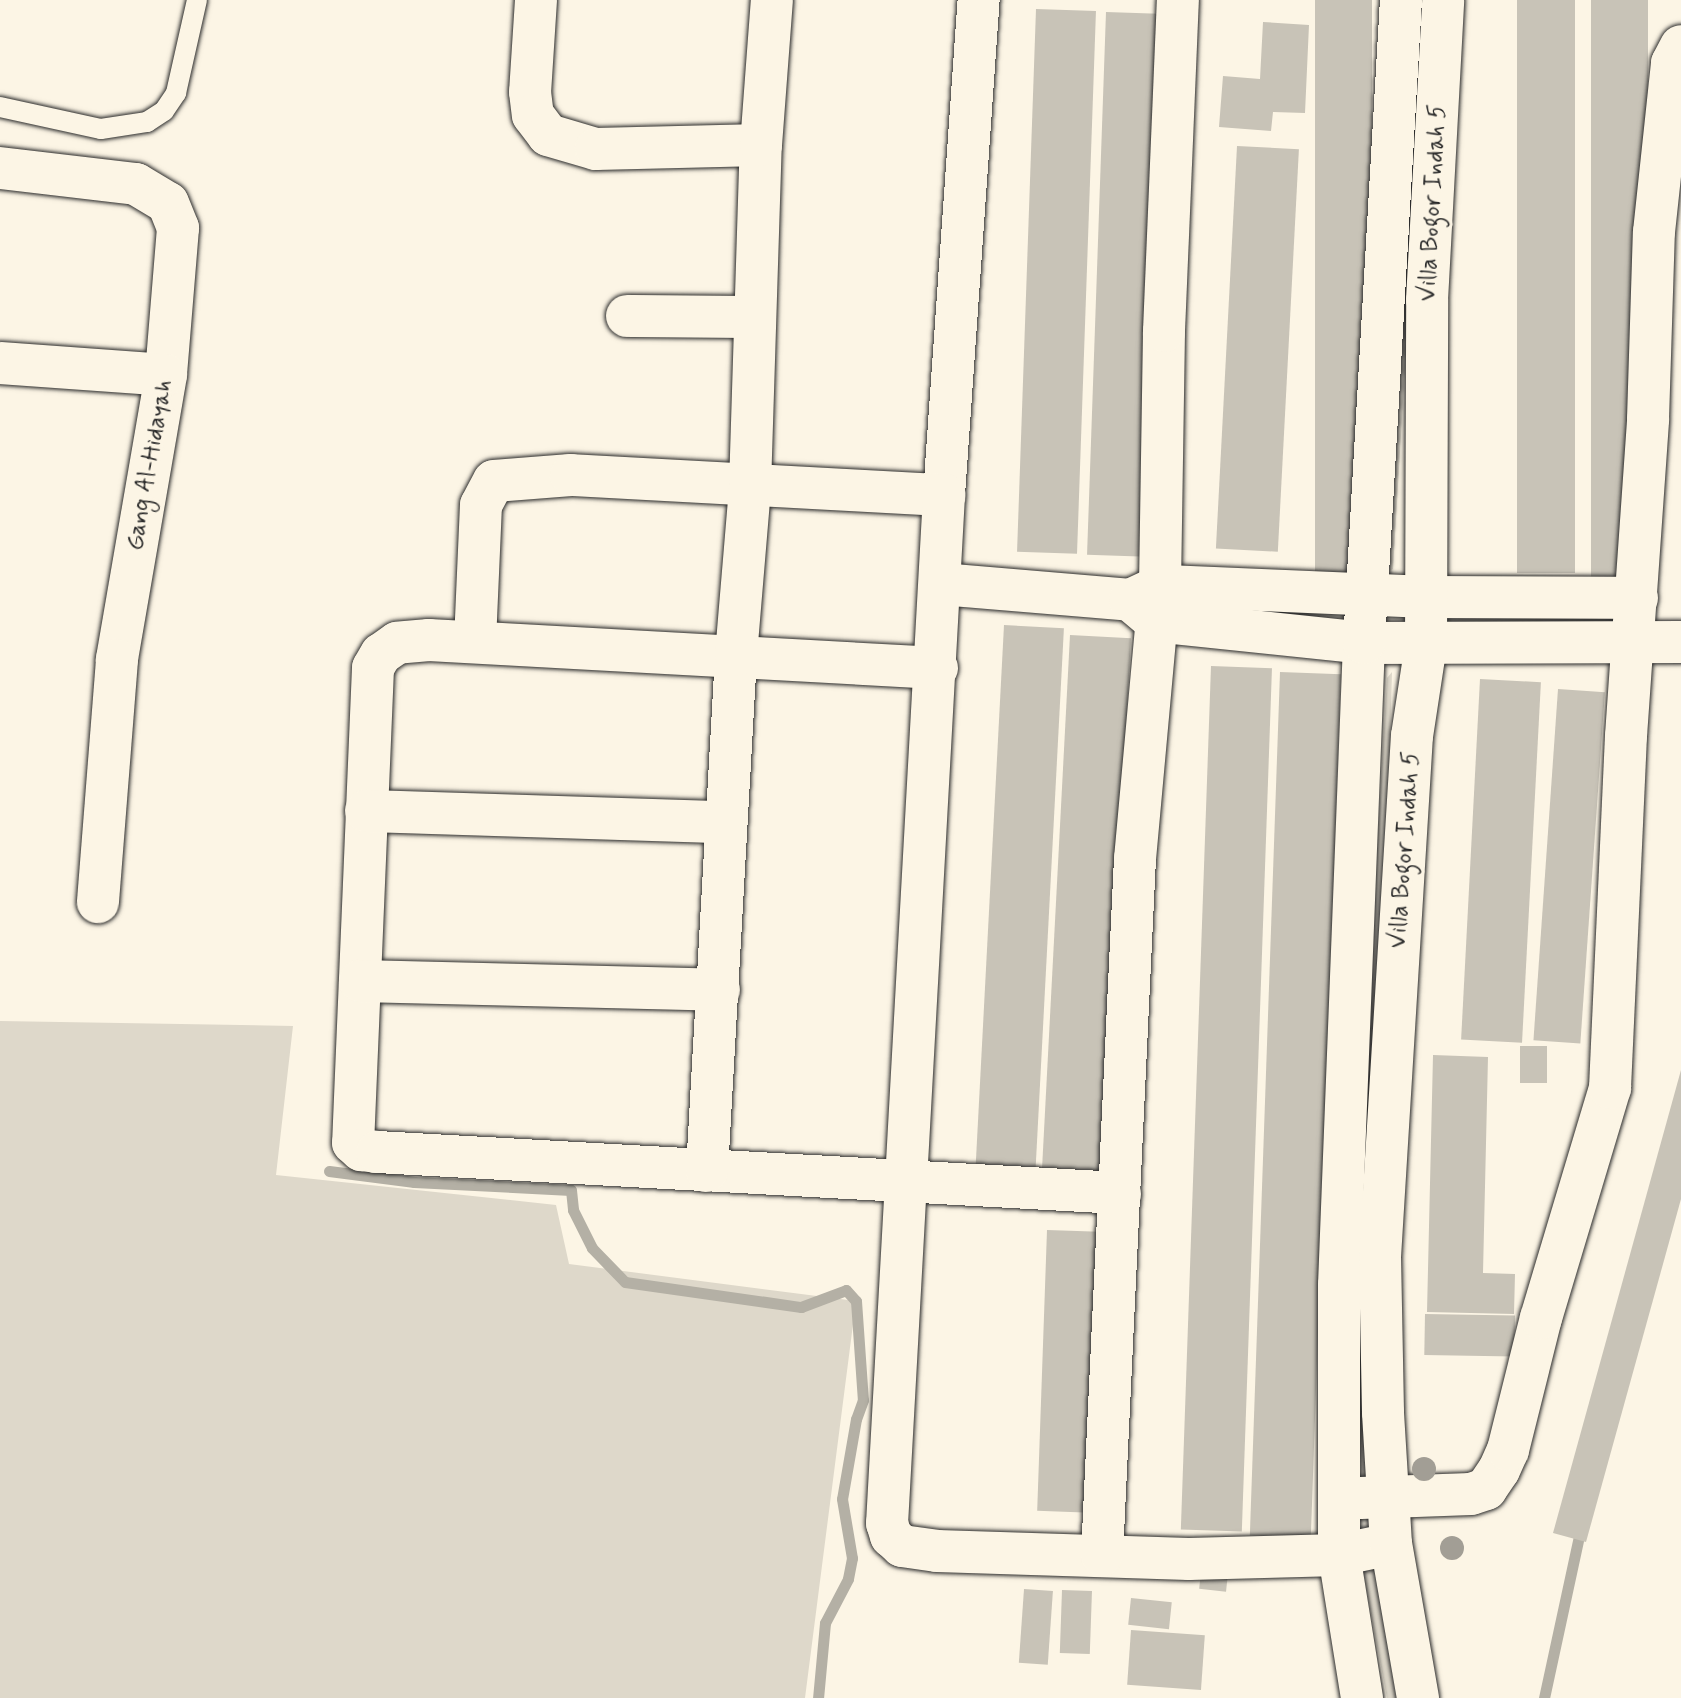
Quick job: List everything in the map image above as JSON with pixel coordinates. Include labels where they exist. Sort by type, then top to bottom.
[{"type":"street","points":[[536,0],[530,92],[533,115],[548,135],[596,149],[761,145]]},
{"type":"street","points":[[707,1171],[736,655],[750,487],[761,145],[772,0]]},
{"type":"street","points":[[979,0],[944,495],[937,668],[887,1523],[891,1536],[902,1546],[937,1551],[1189,1559],[1339,1555],[1391,1544]]},
{"type":"street","points":[[1102,1555],[1178,0]]},
{"type":"street","name":"Villa Bogor Indah 5","points":[[1362,1698],[1339,1555],[1336,1498],[1339,1285],[1364,643],[1401,0]]},
{"type":"street","name":"Villa Bogor Indah 5","points":[[1418,1698],[1391,1544],[1387,1498],[1380,1257],[1412,736],[1426,644],[1427,300],[1443,0]]},
{"type":"street","points":[[1336,1498],[1471,1494],[1486,1489],[1504,1460],[1515,1427],[1541,1318],[1610,1088],[1633,641],[1664,420],[1672,63],[1681,46]]},
{"type":"street","name":"Gang Al-Hidayah","points":[[0,168],[136,184],[168,203],[178,228],[166,375],[117,660],[98,902]]},
{"type":"street","points":[[627,316],[754,317]]},
{"type":"street","points":[[0,363],[166,375]]},
{"type":"street","points":[[475,642],[481,505],[494,481],[571,475],[944,495]]},
{"type":"street","points":[[941,584],[1148,602],[1364,643],[1681,642]]},
{"type":"street","points":[[1148,602],[1368,595],[1637,598]]},
{"type":"street","points":[[937,668],[429,640],[397,643],[381,654],[373,668],[353,1143],[361,1150],[1120,1193]]},
{"type":"street","points":[[366,811],[726,822]]},
{"type":"street","points":[[360,981],[719,990]]},
{"type":"lane","points":[[0,107],[101,129],[147,122],[164,111],[176,93],[197,0]]},
{"type":"shaded area","points":[[1417,0],[1425,0],[1419,133],[1393,569],[1385,573]]},
{"type":"shaded area","points":[[1392,672],[1368,1479],[1362,1481],[1354,1373],[1370,970],[1387,678]]},
{"type":"shaded area","points":[[0,1021],[293,1026],[276,1175],[556,1205],[569,1264],[856,1301],[805,1698],[0,1698]]},
{"type":"shaded area","points":[[1373,1563],[1396,1698],[1387,1698],[1362,1566]]},
{"type":"building","points":[[1315,0],[1372,0],[1372,574],[1315,574]]},
{"type":"building","points":[[1517,0],[1575,0],[1575,573],[1517,573]]},
{"type":"building","points":[[1591,0],[1648,0],[1648,577],[1591,577]]},
{"type":"building","points":[[1036,9],[1096,11],[1077,554],[1017,552]]},
{"type":"building","points":[[1106,12],[1166,14],[1147,557],[1087,555]]},
{"type":"building","points":[[1263,22],[1309,25],[1305,113],[1273,112],[1271,131],[1219,127],[1223,76],[1260,79]]},
{"type":"building","points":[[1237,146],[1299,149],[1278,552],[1216,548]]},
{"type":"building","points":[[1004,625],[1064,628],[1035,1171],[976,1168]]},
{"type":"building","points":[[1070,635],[1131,638],[1102,1181],[1042,1178]]},
{"type":"building","points":[[1211,666],[1272,668],[1242,1532],[1181,1529]]},
{"type":"building","points":[[1280,672],[1341,674],[1311,1538],[1250,1535]]},
{"type":"building","points":[[1480,679],[1541,682],[1522,1043],[1461,1040]]},
{"type":"building","points":[[1558,689],[1605,692],[1580,1043],[1533,1040]]},
{"type":"building","points":[[1520,1046],[1547,1046],[1547,1083],[1520,1083]]},
{"type":"building","points":[[1433,1055],[1488,1057],[1483,1273],[1515,1274],[1514,1314],[1427,1312]]},
{"type":"building","points":[[1681,1070],[1681,1199],[1586,1542],[1553,1533]]},
{"type":"building","points":[[1047,1230],[1107,1232],[1097,1513],[1037,1511]]},
{"type":"building","points":[[1425,1314],[1515,1316],[1514,1357],[1424,1355]]},
{"type":"building","points":[[1202,1562],[1229,1565],[1226,1592],[1199,1589]]},
{"type":"building","points":[[1024,1589],[1053,1591],[1048,1665],[1019,1663]]},
{"type":"building","points":[[1062,1590],[1092,1591],[1090,1654],[1060,1653]]},
{"type":"building","points":[[1131,1598],[1172,1602],[1169,1629],[1128,1625]]},
{"type":"building","points":[[1131,1630],[1205,1635],[1201,1690],[1127,1685]]},
{"type":"waterway","points":[[329,1171],[414,1182],[571,1190],[573,1210],[592,1248],[625,1282],[801,1307],[846,1290],[856,1301],[863,1400],[856,1419],[842,1499],[852,1558],[848,1579],[825,1623],[818,1698]]},
{"type":"waterway","points":[[1544,1698],[1581,1527]]}]
